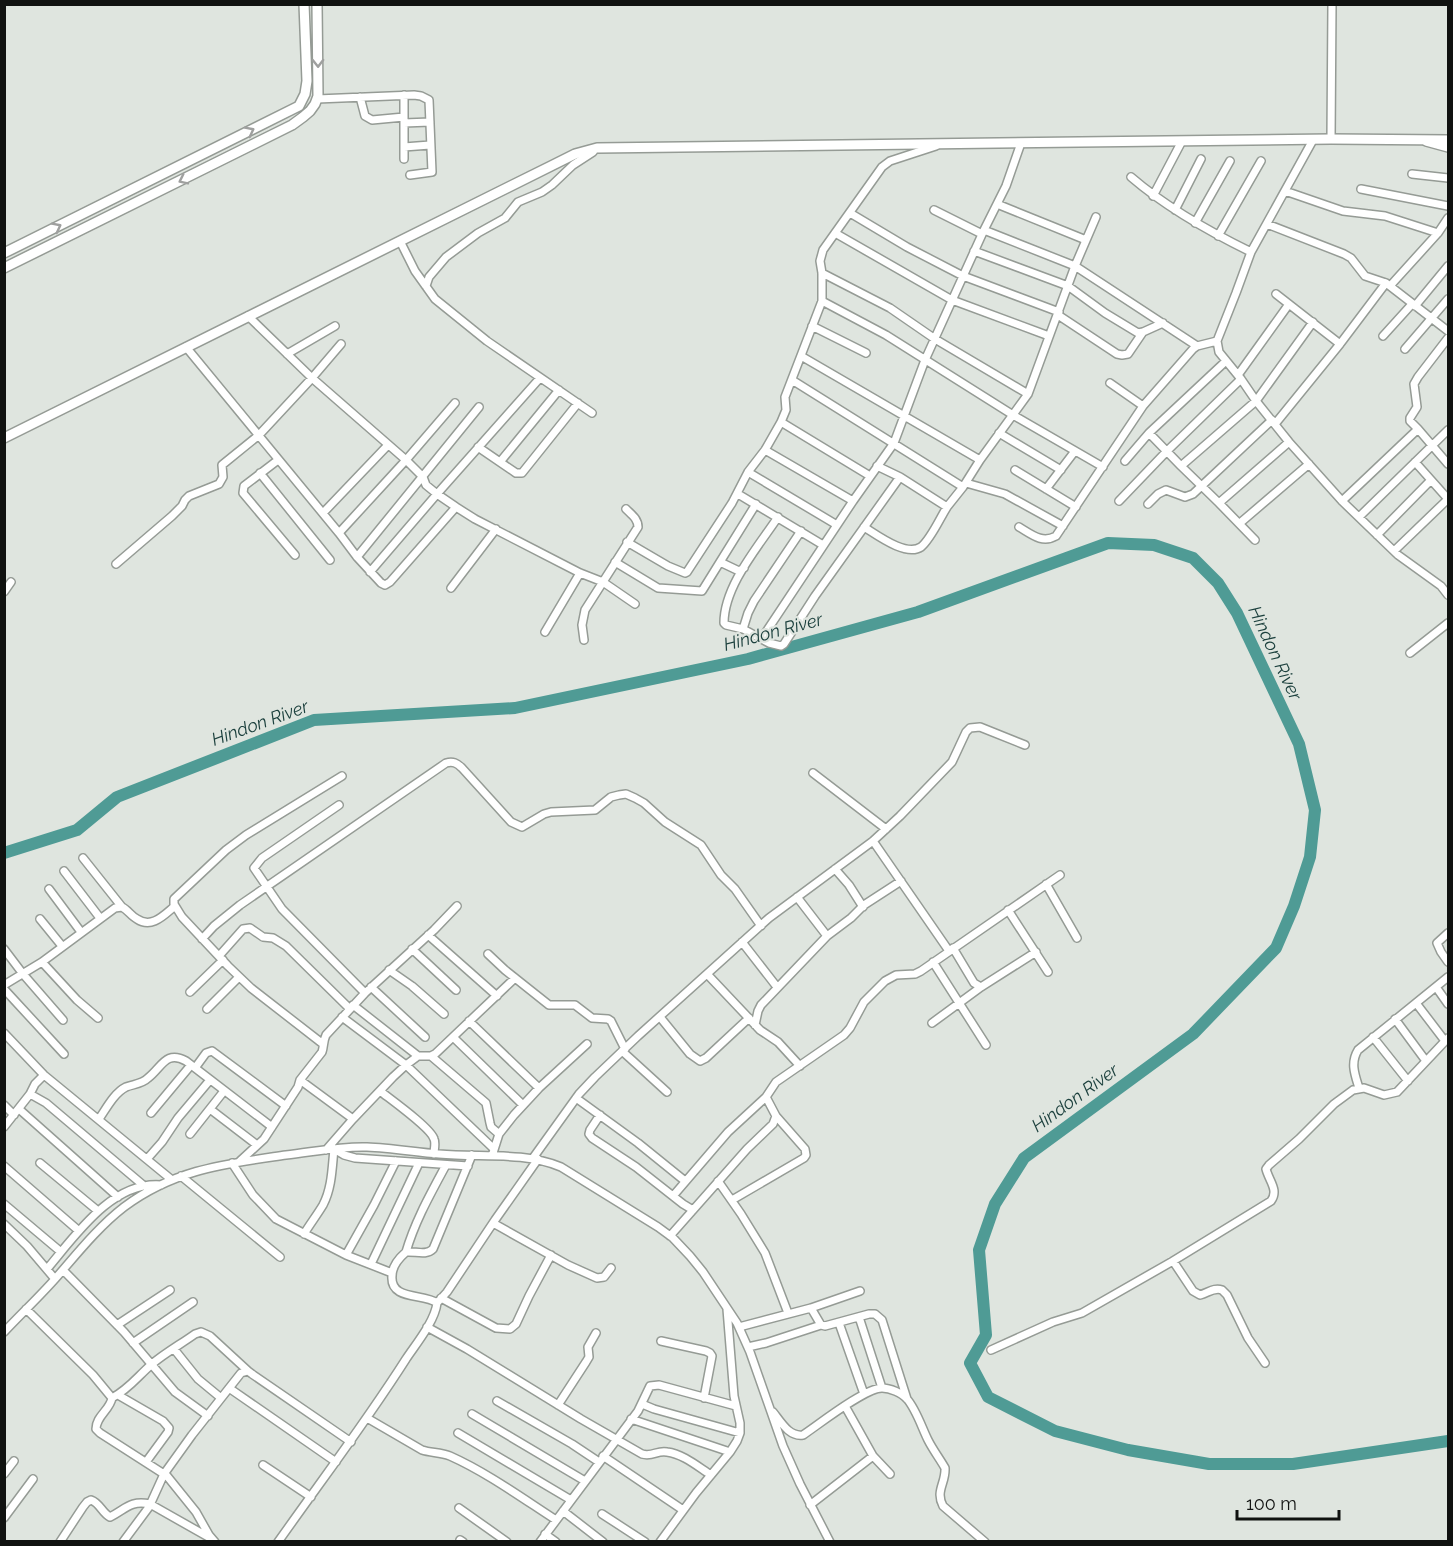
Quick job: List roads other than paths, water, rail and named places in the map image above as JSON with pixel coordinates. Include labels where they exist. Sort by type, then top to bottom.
[{"type":"street","points":[[4,254],[299,106],[303,100],[307,81],[304,4]]},
{"type":"street","points":[[4,268],[292,125],[303,117],[316,102],[317,4]]},
{"type":"street","points":[[1331,139],[1332,4]]},
{"type":"street","points":[[303,100],[316,102],[404,95],[422,96],[429,100],[432,172],[410,175]]},
{"type":"street","points":[[404,95],[404,159]]},
{"type":"street","points":[[360,97],[365,116],[372,120],[430,122]]},
{"type":"street","points":[[4,438],[550,166],[576,154],[597,148],[1331,139],[1449,140]]},
{"type":"street","points":[[1312,140],[1251,252],[1217,341],[1219,352],[1289,442],[1342,501],[1394,551],[1441,586],[1449,595]]},
{"type":"street","points":[[1153,196],[1182,141]]},
{"type":"street","points":[[1421,141],[1449,148]]},
{"type":"street","points":[[762,638],[894,443],[935,339],[1006,186],[1021,143]]},
{"type":"street","points":[[627,542],[668,566],[684,573],[690,570],[738,494],[748,472],[765,450],[786,410],[785,397],[822,301],[820,261],[823,250],[882,167],[890,161],[940,144]]},
{"type":"street","points":[[404,147],[430,145]]},
{"type":"street","points":[[426,286],[435,269],[455,250],[478,233],[505,218],[518,202],[552,185],[573,165],[597,148]]},
{"type":"street","points":[[1175,210],[1201,159]]},
{"type":"street","points":[[1195,223],[1230,161]]},
{"type":"street","points":[[1218,236],[1261,162]]},
{"type":"street","points":[[1412,174],[1449,177]]},
{"type":"street","points":[[1131,177],[1153,196],[1195,223],[1251,252]]},
{"type":"street","points":[[1361,189],[1449,206]]},
{"type":"street","points":[[1285,191],[1343,211],[1385,216],[1438,233]]},
{"type":"street","points":[[997,204],[1086,240]]},
{"type":"street","points":[[933,210],[983,232],[1075,266],[1197,346]]},
{"type":"street","points":[[850,213],[907,247],[963,276],[1059,313],[1117,354],[1128,354],[1143,332]]},
{"type":"street","points":[[864,527],[890,543],[912,550],[918,549],[928,538],[947,507],[1028,394],[1075,266],[1096,217]]},
{"type":"street","points":[[1148,504],[1166,490],[1185,497],[1193,494],[1274,422],[1388,285],[1438,233],[1449,218]]},
{"type":"street","points":[[1268,224],[1351,258],[1365,276],[1388,285],[1449,331]]},
{"type":"street","points":[[835,233],[952,300],[1049,336]]},
{"type":"street","points":[[400,241],[415,271],[435,299],[487,341],[592,413]]},
{"type":"street","points":[[974,252],[1068,286],[1138,333],[1163,323]]},
{"type":"street","points":[[1383,336],[1449,266]]},
{"type":"street","points":[[822,273],[890,308],[935,339],[1028,394]]},
{"type":"street","points":[[1276,294],[1340,344]]},
{"type":"street","points":[[1404,349],[1449,299]]},
{"type":"street","points":[[822,301],[886,335],[1103,467]]},
{"type":"street","points":[[1119,501],[1239,377],[1289,304]]},
{"type":"street","points":[[248,316],[312,378],[406,460],[423,477],[426,485],[437,494],[496,530],[580,573],[603,582],[635,603]]},
{"type":"street","points":[[1180,466],[1256,401],[1313,322]]},
{"type":"street","points":[[287,354],[334,326]]},
{"type":"street","points":[[812,326],[866,352]]},
{"type":"street","points":[[1449,338],[1414,384],[1417,407],[1410,418],[1410,421],[1449,464]]},
{"type":"street","points":[[1019,527],[1046,540],[1056,536],[1143,406],[1197,346],[1217,341]]},
{"type":"street","points":[[116,564],[172,516],[189,496],[219,484],[223,477],[222,465],[259,435],[340,344]]},
{"type":"street","points":[[186,347],[357,557],[381,583],[385,585],[390,582],[456,507]]},
{"type":"street","points":[[801,356],[980,460]]},
{"type":"street","points":[[1125,460],[1149,433],[1226,361]]},
{"type":"street","points":[[370,572],[540,378]]},
{"type":"street","points":[[792,380],[964,485],[1005,494],[1063,526]]},
{"type":"street","points":[[1110,383],[1143,406]]},
{"type":"street","points":[[500,462],[559,390]]},
{"type":"street","points":[[339,533],[455,403]]},
{"type":"street","points":[[478,447],[516,473],[522,473],[578,403]]},
{"type":"street","points":[[357,557],[479,407]]},
{"type":"street","points":[[781,422],[870,476]]},
{"type":"street","points":[[1342,501],[1418,429]]},
{"type":"street","points":[[1359,517],[1449,430]]},
{"type":"street","points":[[1149,433],[1255,540]]},
{"type":"street","points":[[999,434],[1061,470]]},
{"type":"street","points":[[1219,503],[1289,442]]},
{"type":"street","points":[[323,513],[388,445]]},
{"type":"street","points":[[765,450],[853,501]]},
{"type":"street","points":[[1046,489],[1075,451]]},
{"type":"street","points":[[278,460],[244,486],[243,493],[295,555]]},
{"type":"street","points":[[1394,551],[1449,499],[1415,462]]},
{"type":"street","points":[[1240,523],[1309,464]]},
{"type":"street","points":[[877,466],[900,477],[947,507]]},
{"type":"street","points":[[1016,470],[1076,507]]},
{"type":"street","points":[[748,472],[837,525]]},
{"type":"street","points":[[260,473],[330,560]]},
{"type":"street","points":[[778,517],[744,568],[731,592],[724,615],[726,626],[743,629],[778,645],[784,644],[815,596],[900,477]]},
{"type":"street","points":[[1377,535],[1431,480]]},
{"type":"street","points":[[738,494],[823,545]]},
{"type":"street","points":[[615,562],[658,588],[702,591],[756,504]]},
{"type":"street","points":[[584,640],[582,625],[585,610],[638,527],[638,522],[626,510]]},
{"type":"street","points":[[451,588],[496,530]]},
{"type":"street","points":[[743,629],[754,601],[801,531]]},
{"type":"street","points":[[720,562],[739,571],[744,568]]},
{"type":"street","points":[[546,632],[580,573]]},
{"type":"street","points":[[1441,586],[1449,579]]},
{"type":"street","points":[[4,592],[11,582]]},
{"type":"street","points":[[1410,653],[1449,623]]},
{"type":"street","points":[[278,1542],[351,1442],[427,1327],[439,1300],[468,1261],[576,1098],[624,1050],[742,942],[886,830],[952,762],[970,728],[980,727],[1025,745]]},
{"type":"street","points":[[202,939],[214,926],[266,886],[450,762],[457,763],[511,822],[522,827],[551,812],[595,810],[611,797],[619,795],[626,794],[635,798],[665,822],[701,845],[761,926]]},
{"type":"street","points":[[813,773],[886,830]]},
{"type":"street","points":[[322,1044],[239,977],[182,916],[174,898],[226,850],[269,820],[342,776]]},
{"type":"street","points":[[339,805],[262,858],[254,868],[282,909],[364,993]]},
{"type":"street","points":[[873,841],[974,983],[981,987]]},
{"type":"street","points":[[83,858],[122,907],[141,921],[151,923],[156,921],[176,906]]},
{"type":"street","points":[[836,869],[863,906]]},
{"type":"street","points":[[64,871],[100,918]]},
{"type":"street","points":[[673,1196],[728,1132],[766,1097],[776,1082],[844,1035],[864,1002],[885,981],[896,975],[915,974],[1060,874]]},
{"type":"street","points":[[756,1025],[761,1005],[827,936],[863,906],[901,881]]},
{"type":"street","points":[[1046,884],[1077,938]]},
{"type":"street","points":[[49,889],[81,932]]},
{"type":"street","points":[[797,897],[827,936]]},
{"type":"street","points":[[235,1163],[258,1146],[272,1127],[298,1087],[300,1080],[321,1052],[326,1035],[364,993],[457,906]]},
{"type":"street","points":[[64,1054],[4,987],[42,962],[100,918],[115,908],[122,907]]},
{"type":"street","points":[[1008,910],[1048,972]]},
{"type":"street","points":[[40,919],[62,946]]},
{"type":"street","points":[[190,992],[221,958],[243,929],[250,928],[260,935],[273,938],[286,946],[352,1007],[418,1056],[431,1056],[486,1103],[491,1127],[499,1134]]},
{"type":"street","points":[[1449,933],[1437,943],[1449,962]]},
{"type":"street","points":[[428,935],[496,996]]},
{"type":"street","points":[[742,942],[777,987]]},
{"type":"street","points":[[4,949],[63,1020]]},
{"type":"street","points":[[412,949],[456,990]]},
{"type":"street","points":[[932,1023],[981,987],[1036,952]]},
{"type":"street","points":[[488,954],[549,1005],[575,1005],[592,1018],[611,1021],[624,1050],[667,1092]]},
{"type":"street","points":[[42,962],[98,1018]]},
{"type":"street","points":[[933,962],[986,1045]]},
{"type":"street","points":[[389,970],[412,986],[444,1014]]},
{"type":"street","points":[[707,974],[760,1030],[778,1042],[800,1066]]},
{"type":"street","points":[[207,1009],[239,977]]},
{"type":"street","points":[[1359,1088],[1353,1068],[1353,1059],[1358,1050],[1449,977]]},
{"type":"street","points":[[431,1056],[515,978]]},
{"type":"street","points":[[371,987],[425,1038]]},
{"type":"street","points":[[1436,987],[1449,1004]]},
{"type":"street","points":[[991,1350],[1053,1322],[1082,1313],[1271,1201],[1275,1191],[1266,1169],[1334,1104],[1359,1088],[1384,1095],[1397,1092],[1447,1040],[1416,1003]]},
{"type":"street","points":[[342,1017],[406,1065],[494,1152]]},
{"type":"street","points":[[660,1017],[690,1054],[700,1061],[749,1018]]},
{"type":"street","points":[[1395,1019],[1426,1061]]},
{"type":"street","points":[[469,1021],[539,1088]]},
{"type":"street","points":[[4,1033],[44,1075],[172,1180]]},
{"type":"street","points":[[453,1037],[523,1105]]},
{"type":"street","points":[[1373,1037],[1408,1081]]},
{"type":"street","points":[[494,1152],[499,1134],[523,1105],[587,1044]]},
{"type":"street","points":[[151,1113],[193,1066],[206,1053],[212,1051],[286,1106]]},
{"type":"street","points":[[304,1234],[327,1197],[331,1182],[330,1149],[353,1119],[406,1065],[418,1056]]},
{"type":"street","points":[[99,1119],[118,1094],[127,1087],[143,1082],[169,1058],[174,1057],[193,1066],[272,1127]]},
{"type":"street","points":[[4,1127],[44,1075]]},
{"type":"street","points":[[147,1159],[210,1080]]},
{"type":"street","points":[[300,1080],[353,1119]]},
{"type":"street","points":[[190,1134],[224,1091]]},
{"type":"street","points":[[380,1091],[433,1136],[434,1154]]},
{"type":"street","points":[[30,1095],[46,1103],[143,1185]]},
{"type":"street","points":[[732,1200],[799,1162],[806,1155],[805,1149],[776,1116],[766,1097]]},
{"type":"street","points":[[576,1098],[685,1180]]},
{"type":"street","points":[[4,1105],[16,1112],[118,1197]]},
{"type":"street","points":[[210,1109],[258,1146]]},
{"type":"street","points":[[600,1115],[590,1130],[589,1134],[592,1138],[636,1167],[693,1210]]},
{"type":"street","points":[[670,1236],[718,1180],[767,1131],[776,1116]]},
{"type":"street","points":[[4,1332],[121,1209],[137,1197],[181,1176],[235,1163],[330,1149],[367,1147],[434,1154],[472,1155],[494,1152],[548,1161],[670,1236],[696,1264],[727,1306],[739,1327],[783,1446],[830,1542]]},
{"type":"street","points":[[330,1149],[355,1158],[468,1166]]},
{"type":"street","points":[[406,1252],[430,1252],[433,1249],[472,1155]]},
{"type":"street","points":[[346,1255],[396,1161]]},
{"type":"street","points":[[371,1264],[419,1162]]},
{"type":"street","points":[[40,1163],[98,1211]]},
{"type":"street","points":[[235,1163],[238,1175],[264,1208],[276,1219],[346,1255],[392,1273]]},
{"type":"street","points":[[446,1165],[422,1210],[406,1252],[396,1263],[392,1273],[393,1285],[401,1293],[439,1300],[496,1328],[510,1329],[516,1323],[551,1255]]},
{"type":"street","points":[[4,1166],[79,1231]]},
{"type":"street","points":[[181,1176],[280,1257]]},
{"type":"street","points":[[718,1180],[765,1253],[788,1313]]},
{"type":"street","points":[[47,1269],[98,1211],[118,1197],[143,1185],[161,1185]]},
{"type":"street","points":[[4,1204],[61,1252]]},
{"type":"street","points":[[493,1223],[597,1278],[604,1277],[611,1268]]},
{"type":"street","points":[[4,1224],[55,1279]]},
{"type":"street","points":[[1173,1261],[1197,1294],[1218,1288],[1227,1295],[1248,1338],[1265,1363]]},
{"type":"street","points":[[63,1270],[133,1342],[180,1397],[208,1416]]},
{"type":"street","points":[[117,1325],[170,1290]]},
{"type":"street","points":[[739,1327],[811,1308],[860,1291]]},
{"type":"street","points":[[133,1342],[193,1302]]},
{"type":"street","points":[[664,1540],[683,1510],[730,1452],[740,1433],[727,1306]]},
{"type":"street","points":[[811,1308],[821,1325]]},
{"type":"street","points":[[26,1309],[115,1396],[163,1421],[169,1428],[146,1462]]},
{"type":"street","points":[[748,1347],[821,1325],[875,1314],[882,1320],[907,1399],[945,1468],[939,1495],[943,1506],[985,1542]]},
{"type":"street","points":[[859,1317],[882,1388]]},
{"type":"street","points":[[839,1323],[864,1394]]},
{"type":"street","points":[[427,1327],[642,1454],[667,1452],[686,1458],[711,1475]]},
{"type":"street","points":[[214,1541],[196,1512],[164,1474],[96,1429],[97,1421],[115,1396],[130,1386],[152,1364],[195,1334],[206,1333],[248,1371],[351,1442]]},
{"type":"street","points":[[558,1405],[589,1357],[588,1347],[597,1333]]},
{"type":"street","points":[[661,1341],[710,1353],[712,1356],[704,1398]]},
{"type":"street","points":[[174,1349],[198,1379],[221,1398]]},
{"type":"street","points":[[123,1542],[150,1504],[164,1474],[192,1435],[241,1373],[248,1371]]},
{"type":"street","points":[[540,1542],[642,1404],[650,1386],[664,1386],[736,1406]]},
{"type":"street","points":[[229,1388],[336,1462]]},
{"type":"street","points":[[770,1408],[790,1433],[798,1437],[864,1394],[882,1388],[898,1393],[907,1399]]},
{"type":"street","points":[[497,1401],[601,1459],[683,1510]]},
{"type":"street","points":[[642,1404],[740,1433]]},
{"type":"street","points":[[845,1406],[873,1456],[890,1474]]},
{"type":"street","points":[[472,1414],[585,1481]]},
{"type":"street","points":[[367,1418],[422,1450],[448,1456],[479,1472],[556,1520]]},
{"type":"street","points":[[631,1419],[730,1452]]},
{"type":"street","points":[[458,1433],[571,1500]]},
{"type":"street","points":[[810,1505],[873,1456]]},
{"type":"street","points":[[4,1474],[14,1461]]},
{"type":"street","points":[[263,1465],[311,1497]]},
{"type":"street","points":[[4,1518],[33,1479]]},
{"type":"street","points":[[60,1542],[83,1507],[91,1500],[110,1517],[133,1503],[150,1504],[214,1541]]},
{"type":"street","points":[[459,1508],[507,1542]]},
{"type":"street","points":[[562,1511],[603,1542]]},
{"type":"street","points":[[602,1514],[645,1542]]},
{"type":"street","points":[[545,1534],[556,1542]]},
{"type":"waterway","name":"Hindon River","points":[[4,853],[77,830],[117,797],[314,720],[515,708],[748,659],[918,612],[1108,543],[1154,545],[1193,558],[1218,583],[1237,613],[1299,744],[1315,810],[1310,857],[1294,906],[1276,948],[1193,1034],[1024,1158],[995,1204],[979,1250],[986,1335],[970,1363],[988,1397],[1055,1431],[1128,1450],[1209,1464],[1293,1464],[1448,1441]]}]
